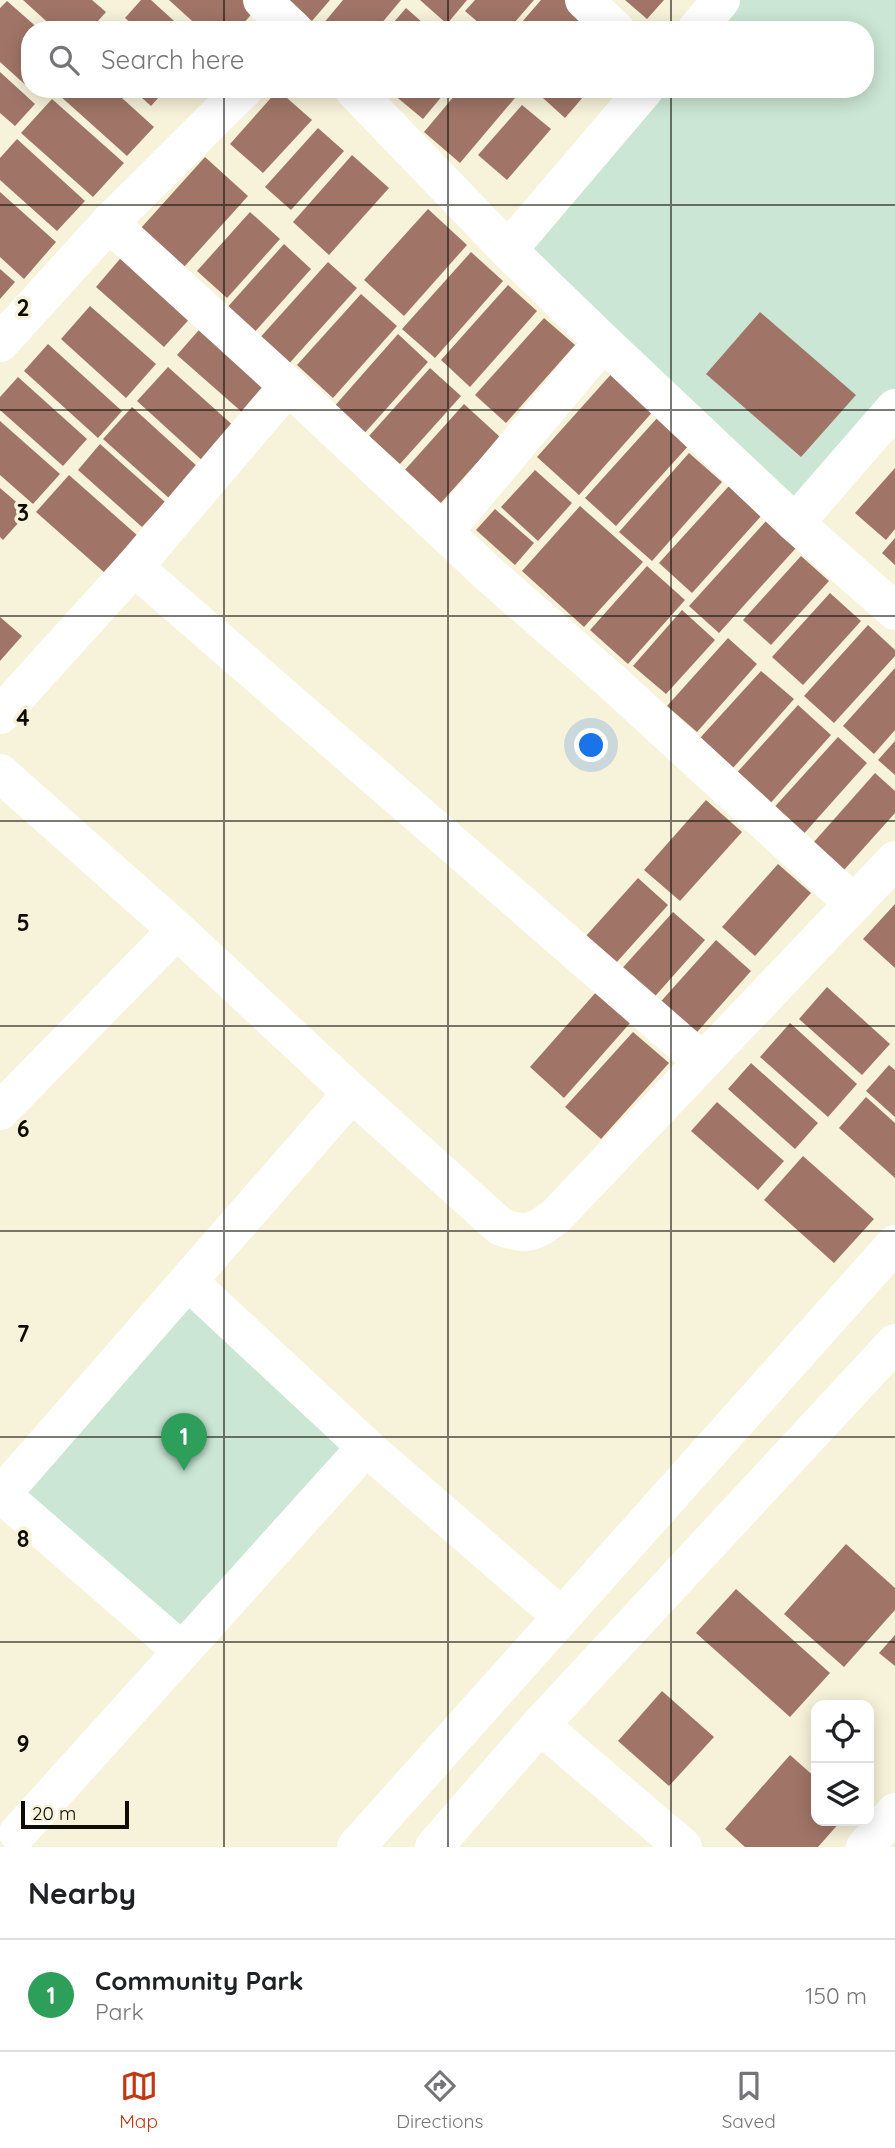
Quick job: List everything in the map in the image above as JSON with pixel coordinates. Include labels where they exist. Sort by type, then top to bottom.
[{"type":"street","points":[[262,0],[284,21]]},
{"type":"street","points":[[584,0],[606,21]]},
{"type":"street","points":[[703,21],[721,0]]},
{"type":"street","points":[[0,343],[109,223],[235,98]]},
{"type":"street","points":[[362,98],[508,250],[603,342],[795,523],[895,611]]},
{"type":"street","points":[[508,250],[637,98]]},
{"type":"street","points":[[109,223],[853,903]]},
{"type":"street","points":[[444,532],[603,342]]},
{"type":"street","points":[[0,715],[134,567],[288,386]]},
{"type":"street","points":[[795,523],[895,408]]},
{"type":"street","points":[[134,567],[702,1061]]},
{"type":"street","points":[[0,773],[177,930],[501,1227],[519,1234],[535,1231],[556,1216],[895,860]]},
{"type":"street","points":[[0,1110],[177,930]]},
{"type":"street","points":[[183,1651],[1,1493],[189,1282],[352,1093]]},
{"type":"street","points":[[356,1847],[895,1244]]},
{"type":"street","points":[[189,1282],[366,1447],[561,1616]]},
{"type":"street","points":[[434,1847],[540,1725],[895,1343]]},
{"type":"street","points":[[17,1832],[366,1447]]},
{"type":"street","points":[[540,1725],[683,1847]]},
{"type":"street","points":[[865,1847],[895,1812]]},
{"type":"green space","points":[[724,0],[895,0],[895,404],[793,512],[508,249],[639,98],[874,98],[874,21],[706,21]]},
{"type":"green space","points":[[189,1282],[366,1447],[182,1651],[2,1494]]},
{"type":"building","points":[[23,0],[92,0],[106,12],[98,21],[46,21]]},
{"type":"building","points":[[141,0],[151,0],[174,21],[128,21],[125,18]]},
{"type":"building","points":[[169,0],[244,0],[255,10],[246,21],[192,21]]},
{"type":"building","points":[[286,0],[330,0],[312,21]]},
{"type":"building","points":[[343,0],[401,0],[384,21],[326,21]]},
{"type":"building","points":[[420,0],[467,0],[450,21],[444,21]]},
{"type":"building","points":[[475,0],[534,0],[516,21],[477,21],[465,11]]},
{"type":"building","points":[[541,0],[570,0],[586,13],[579,21],[523,21]]},
{"type":"building","points":[[625,0],[664,0],[647,19]]},
{"type":"building","points":[[7,1],[30,21],[21,21],[21,81],[0,62],[0,8]]},
{"type":"building","points":[[406,8],[421,21],[395,21]]},
{"type":"building","points":[[0,72],[21,91],[21,98],[28,98],[35,104],[15,126],[0,113]]},
{"type":"building","points":[[62,98],[122,98],[154,127],[127,156]]},
{"type":"building","points":[[142,98],[158,98],[151,106]]},
{"type":"building","points":[[271,98],[287,98],[312,120],[263,173],[230,144]]},
{"type":"building","points":[[398,98],[440,98],[423,119]]},
{"type":"building","points":[[452,98],[515,98],[460,163],[424,132]]},
{"type":"building","points":[[543,98],[582,98],[565,118]]},
{"type":"building","points":[[52,99],[124,163],[93,197],[21,133]]},
{"type":"building","points":[[522,105],[551,129],[507,180],[478,155]]},
{"type":"building","points":[[318,128],[344,151],[291,210],[265,187]]},
{"type":"building","points":[[17,139],[85,201],[57,231],[0,180],[0,158]]},
{"type":"building","points":[[352,155],[389,188],[329,255],[293,222]]},
{"type":"building","points":[[205,157],[248,196],[184,267],[141,228]]},
{"type":"building","points":[[0,192],[56,242],[24,279],[0,257]]},
{"type":"building","points":[[428,209],[467,245],[404,316],[364,280]]},
{"type":"building","points":[[250,212],[280,239],[227,298],[197,271]]},
{"type":"building","points":[[284,244],[311,269],[252,335],[225,310]]},
{"type":"building","points":[[471,252],[503,281],[435,358],[402,329]]},
{"type":"building","points":[[125,253],[194,314],[164,347],[96,287]]},
{"type":"building","points":[[328,262],[357,288],[286,367],[257,341]]},
{"type":"building","points":[[0,269],[15,282],[0,299]]},
{"type":"building","points":[[508,285],[537,311],[470,387],[441,360]]},
{"type":"building","points":[[361,294],[397,326],[333,398],[297,365]]},
{"type":"building","points":[[90,306],[156,364],[126,398],[61,339]]},
{"type":"building","points":[[760,312],[856,395],[801,457],[706,374]]},
{"type":"building","points":[[544,318],[575,345],[506,423],[475,395]]},
{"type":"building","points":[[205,323],[272,382],[243,413],[177,355]]},
{"type":"building","points":[[398,334],[428,362],[362,436],[332,409]]},
{"type":"building","points":[[48,344],[122,411],[98,438],[24,371]]},
{"type":"building","points":[[168,367],[236,428],[205,463],[137,401]]},
{"type":"building","points":[[430,368],[461,396],[400,464],[369,436]]},
{"type":"building","points":[[614,371],[656,408],[579,495],[537,457]]},
{"type":"building","points":[[18,377],[87,439],[63,466],[0,410],[0,397]]},
{"type":"building","points":[[464,404],[500,437],[439,505],[403,472]]},
{"type":"building","points":[[132,407],[198,467],[170,499],[103,439]]},
{"type":"building","points":[[659,416],[690,444],[616,526],[585,498]]},
{"type":"building","points":[[0,421],[60,474],[33,504],[0,475]]},
{"type":"building","points":[[100,444],[165,502],[142,527],[78,470]]},
{"type":"building","points":[[689,453],[722,482],[652,561],[619,532]]},
{"type":"building","points":[[895,468],[895,529],[886,540],[855,513]]},
{"type":"building","points":[[535,470],[572,503],[538,541],[501,507]]},
{"type":"building","points":[[69,475],[138,536],[105,573],[36,512]]},
{"type":"building","points":[[729,486],[762,515],[692,593],[659,563]]},
{"type":"building","points":[[0,488],[28,512],[3,540],[0,537]]},
{"type":"building","points":[[580,506],[643,562],[584,627],[522,571]]},
{"type":"building","points":[[495,509],[534,543],[515,565],[476,530]]},
{"type":"building","points":[[766,521],[796,548],[719,633],[689,606]]},
{"type":"building","points":[[895,538],[895,565],[882,553]]},
{"type":"building","points":[[801,556],[829,581],[771,645],[743,620]]},
{"type":"building","points":[[647,566],[685,600],[628,664],[590,630]]},
{"type":"building","points":[[830,593],[861,621],[803,685],[772,657]]},
{"type":"building","points":[[682,610],[715,640],[666,694],[633,666]]},
{"type":"building","points":[[0,617],[22,636],[0,661]]},
{"type":"building","points":[[868,625],[895,650],[895,656],[834,723],[804,696]]},
{"type":"building","points":[[728,638],[757,664],[697,732],[667,706]]},
{"type":"building","points":[[895,668],[895,730],[874,754],[843,726]]},
{"type":"building","points":[[761,671],[794,699],[733,768],[700,738]]},
{"type":"building","points":[[798,705],[831,735],[767,807],[733,777]]},
{"type":"building","points":[[838,737],[867,763],[800,838],[770,812]]},
{"type":"building","points":[[895,741],[895,775],[878,760]]},
{"type":"building","points":[[875,773],[895,791],[895,813],[844,870],[813,843]]},
{"type":"building","points":[[706,800],[742,832],[680,901],[644,870]]},
{"type":"building","points":[[778,864],[811,893],[755,956],[722,927]]},
{"type":"building","points":[[638,878],[668,905],[616,963],[586,936]]},
{"type":"building","points":[[895,904],[895,968],[863,939]]},
{"type":"building","points":[[673,912],[705,940],[649,1003],[617,974]]},
{"type":"building","points":[[716,940],[751,971],[690,1040],[655,1008]]},
{"type":"building","points":[[827,987],[890,1044],[862,1075],[799,1019]]},
{"type":"building","points":[[597,991],[631,1022],[564,1098],[530,1067]]},
{"type":"building","points":[[790,1023],[857,1084],[828,1117],[760,1057]]},
{"type":"building","points":[[633,1032],[669,1063],[601,1139],[565,1107]]},
{"type":"building","points":[[751,1063],[818,1123],[795,1149],[728,1089]]},
{"type":"building","points":[[889,1065],[895,1070],[895,1117],[866,1091]]},
{"type":"building","points":[[866,1097],[895,1123],[895,1178],[839,1128]]},
{"type":"building","points":[[717,1102],[784,1161],[758,1190],[691,1131]]},
{"type":"building","points":[[803,1156],[874,1219],[834,1263],[764,1200]]},
{"type":"building","points":[[846,1544],[895,1588],[895,1610],[844,1667],[784,1614]]},
{"type":"building","points":[[736,1589],[830,1673],[790,1717],[696,1633]]},
{"type":"building","points":[[895,1635],[895,1666],[879,1653]]},
{"type":"building","points":[[662,1691],[714,1737],[669,1786],[618,1741]]},
{"type":"building","points":[[790,1755],[811,1774],[811,1826],[837,1826],[818,1847],[745,1847],[725,1829]]},
{"type":"place","name":"Community Park","points":[[184,1471]]}]
